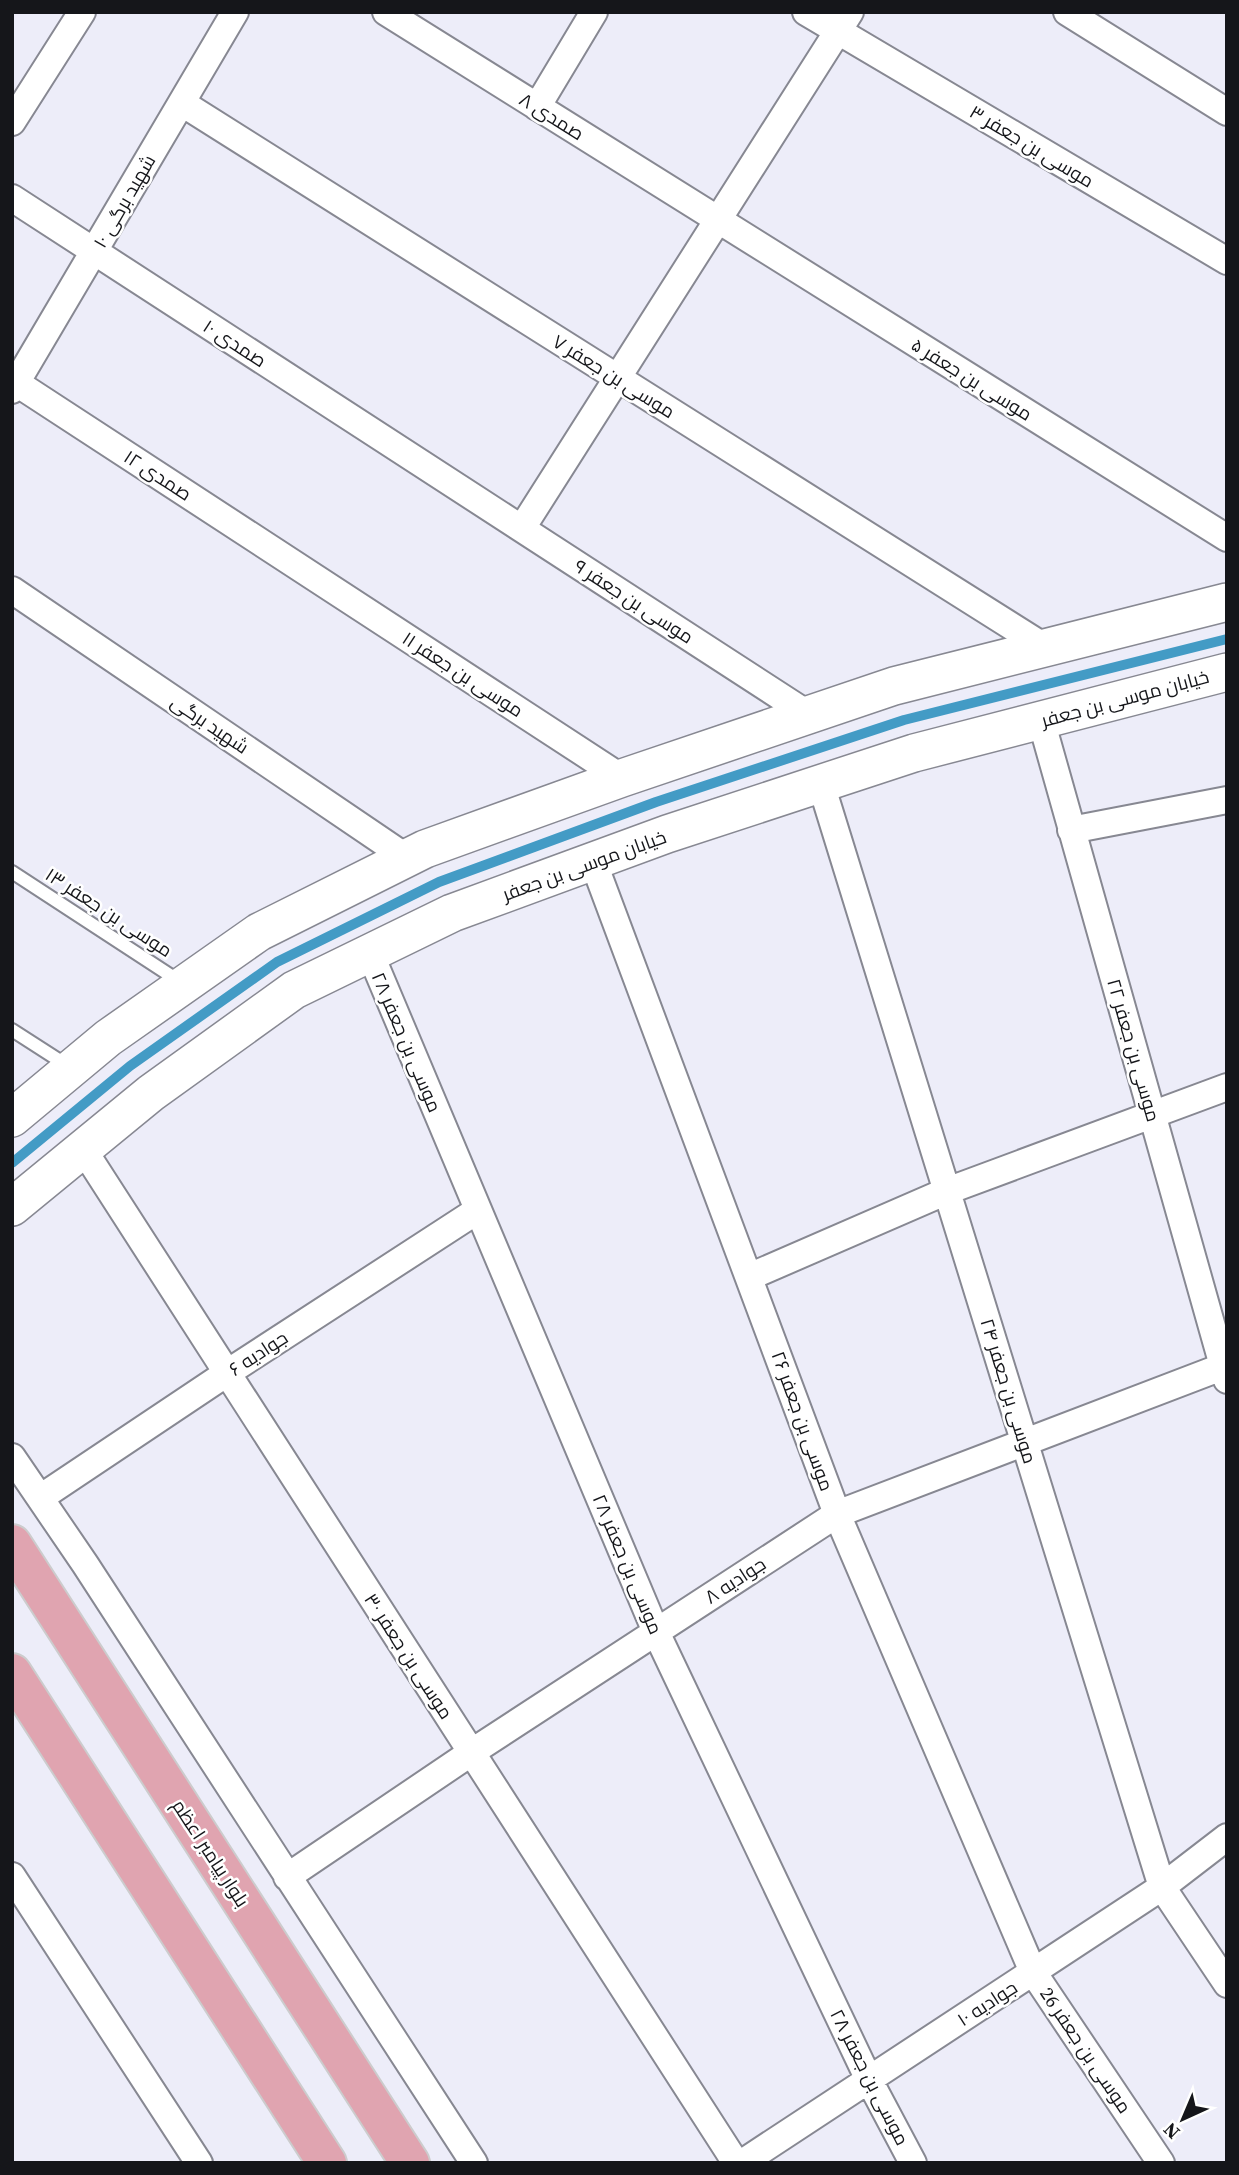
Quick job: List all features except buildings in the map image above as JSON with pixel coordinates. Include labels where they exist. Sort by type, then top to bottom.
[{"type":"main road","points":[[12,1118],[108,1038],[259,932],[425,849],[622,778],[894,687],[1227,602]]},
{"type":"main road","name":"خیابان موسی بن جعفر","points":[[12,1207],[150,1093],[295,990],[453,913],[667,834],[914,753],[1227,672]]},
{"type":"main road","name":"بلوار پیامبر اعظم","points":[[12,1544],[410,2163]]},
{"type":"main road","points":[[12,1673],[327,2163]]},
{"type":"street","points":[[12,122],[82,12]]},
{"type":"street","name":"شهید برگی ۱۰","points":[[14,385],[236,12]]},
{"type":"street","name":"صمدی ۸","points":[[386,12],[718,220]]},
{"type":"street","points":[[537,107],[594,12]]},
{"type":"street","name":"موسی بن جعفر ۳","points":[[806,12],[844,22],[1227,261]]},
{"type":"street","points":[[1068,12],[1227,112]]},
{"type":"street","points":[[522,528],[844,22]]},
{"type":"street","name":"موسی بن جعفر ۷","points":[[181,103],[1046,648]]},
{"type":"street","name":"صمدی ۱۰","points":[[12,198],[458,487]]},
{"type":"street","name":"موسی بن جعفر ۵","points":[[718,220],[1227,538]]},
{"type":"street","name":"صمدی ۱۲","points":[[14,385],[304,570]]},
{"type":"street","name":"موسی بن جعفر ۹","points":[[458,487],[810,715]]},
{"type":"street","name":"موسی بن جعفر ۱۱","points":[[304,570],[622,778]]},
{"type":"street","name":"شهید برگی","points":[[12,590],[407,858]]},
{"type":"street","name":"موسی بن جعفر ۲۲","points":[[1041,720],[1225,1371]]},
{"type":"street","name":"موسی بن جعفر ۲۴","points":[[821,784],[1162,1887],[1227,1984]]},
{"type":"street","points":[[1071,830],[1227,800]]},
{"type":"street","name":"موسی بن جعفر ۲۶","points":[[593,861],[837,1514],[1034,1972]]},
{"type":"street","name":"موسی بن جعفر ۲۸","points":[[370,953],[656,1632],[869,2080],[913,2163]]},
{"type":"street","points":[[749,1277],[947,1191],[1227,1087]]},
{"type":"street","name":"موسی بن جعفر ۳۰","points":[[83,1149],[736,2163]]},
{"type":"street","name":"جوادیه ۶","points":[[40,1498],[478,1210]]},
{"type":"street","name":"جوادیه ۸","points":[[286,1877],[471,1752],[837,1514],[1024,1442],[1225,1371]]},
{"type":"street","points":[[12,1457],[85,1564],[474,2163]]},
{"type":"street","name":"جوادیه ۱۰","points":[[743,2163],[1162,1887],[1227,1837]]},
{"type":"street","points":[[12,1876],[199,2163]]},
{"type":"street","name":"موسی بن جعفر 26","points":[[1034,1972],[1161,2163]]},
{"type":"lane","name":"موسی بن جعفر ۱۳","points":[[12,872],[184,984]]},
{"type":"lane","points":[[12,1030],[72,1069]]},
{"type":"waterway","points":[[12,1163],[130,1066],[277,962],[439,882],[656,802],[904,720],[1227,639]]}]
